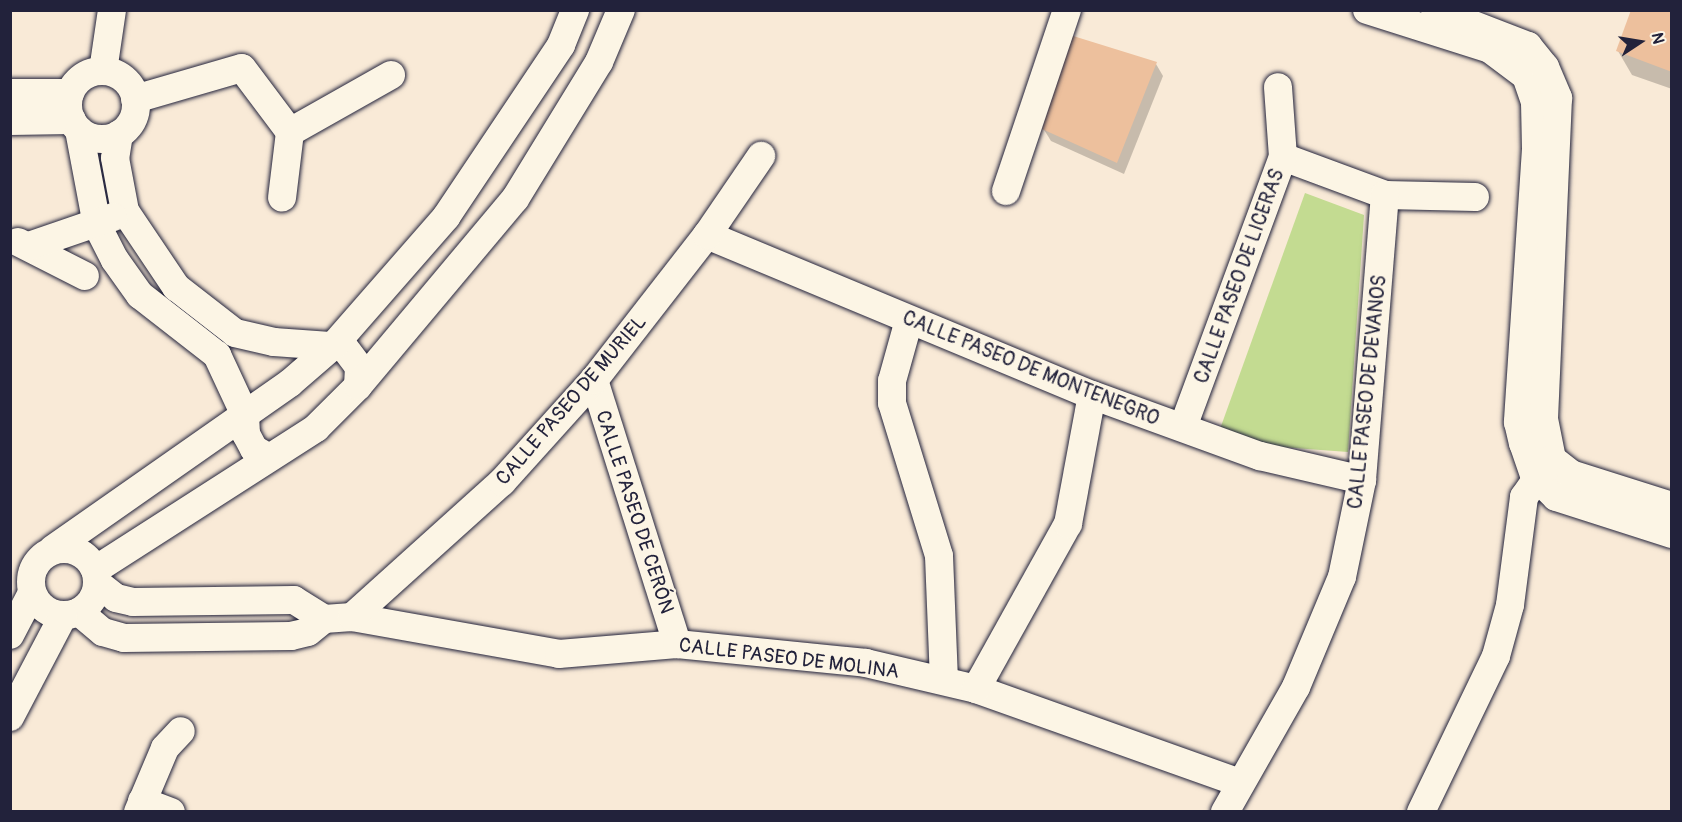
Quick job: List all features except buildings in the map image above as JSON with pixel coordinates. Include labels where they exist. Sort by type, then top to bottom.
[{"type":"street","points":[[103,71],[112,10]]},
{"type":"street","points":[[10,636],[32,593],[33,567],[52,549],[245,415],[335,344],[446,217],[549,64],[575,10]]},
{"type":"street","points":[[10,717],[71,614],[96,577],[268,457],[316,428],[358,386],[515,199],[586,83],[621,10]]},
{"type":"street","points":[[1006,191],[1067,10]]},
{"type":"street","points":[[1367,10],[1490,50],[1508,59],[1529,84],[1536,149],[1518,422],[1543,467],[1556,497],[1671,534]]},
{"type":"street","points":[[1420,812],[1463,733],[1496,656],[1512,594],[1524,497],[1543,467],[1558,98],[1545,67],[1528,46],[1435,10]]},
{"type":"street","points":[[549,64],[586,83]]},
{"type":"street","points":[[135,99],[242,68],[290,132],[282,198]]},
{"type":"street","points":[[268,457],[254,450],[245,415],[217,355],[140,295],[97,225],[74,114],[83,76],[103,71],[124,79],[135,99],[133,119],[119,134],[115,158],[125,211],[176,287],[212,319],[253,338],[335,344],[359,368],[358,386]]},
{"type":"street","points":[[290,132],[391,75]]},
{"type":"street","name":"CALLE PASEO DE LICERAS","points":[[1183,427],[1283,157],[1278,87]]},
{"type":"street","points":[[10,93],[74,114],[98,138],[119,134]]},
{"type":"street","points":[[10,121],[74,114]]},
{"type":"street","name":"CALLE PASEO DE MURIEL","points":[[352,617],[502,482],[594,380],[707,235],[761,156]]},
{"type":"street","points":[[1283,157],[1385,195],[1475,197]]},
{"type":"street","name":"CALLE PASEO DE DEVANOS","points":[[1225,812],[1322,633],[1342,577],[1362,480],[1385,195]]},
{"type":"street","points":[[20,242],[97,225],[125,211]]},
{"type":"street","name":"CALLE PASEO DE MONTENEGRO","points":[[707,235],[1092,395],[1260,456],[1362,480]]},
{"type":"street","points":[[20,242],[85,276]]},
{"type":"street","points":[[909,320],[892,381],[892,404],[939,556],[944,680]]},
{"type":"street","name":"CALLE PASEO DE CERÓN","points":[[594,380],[677,644]]},
{"type":"street","points":[[976,689],[1068,524],[1092,395]]},
{"type":"street","points":[[1543,467],[1671,506]]},
{"type":"street","points":[[52,549],[78,551],[96,577],[116,598],[133,602],[294,600],[324,619]]},
{"type":"street","points":[[32,593],[50,613],[71,614]]},
{"type":"street","name":"CALLE PASEO DE MOLINA","points":[[71,614],[103,632],[124,638],[291,636],[308,632],[324,619],[352,617],[558,654],[677,644],[866,663],[976,689],[1240,783]]},
{"type":"street","points":[[171,812],[140,806],[165,748],[182,731]]},
{"type":"green space","points":[[1305,193],[1364,215],[1348,452],[1268,446],[1220,429]]}]
